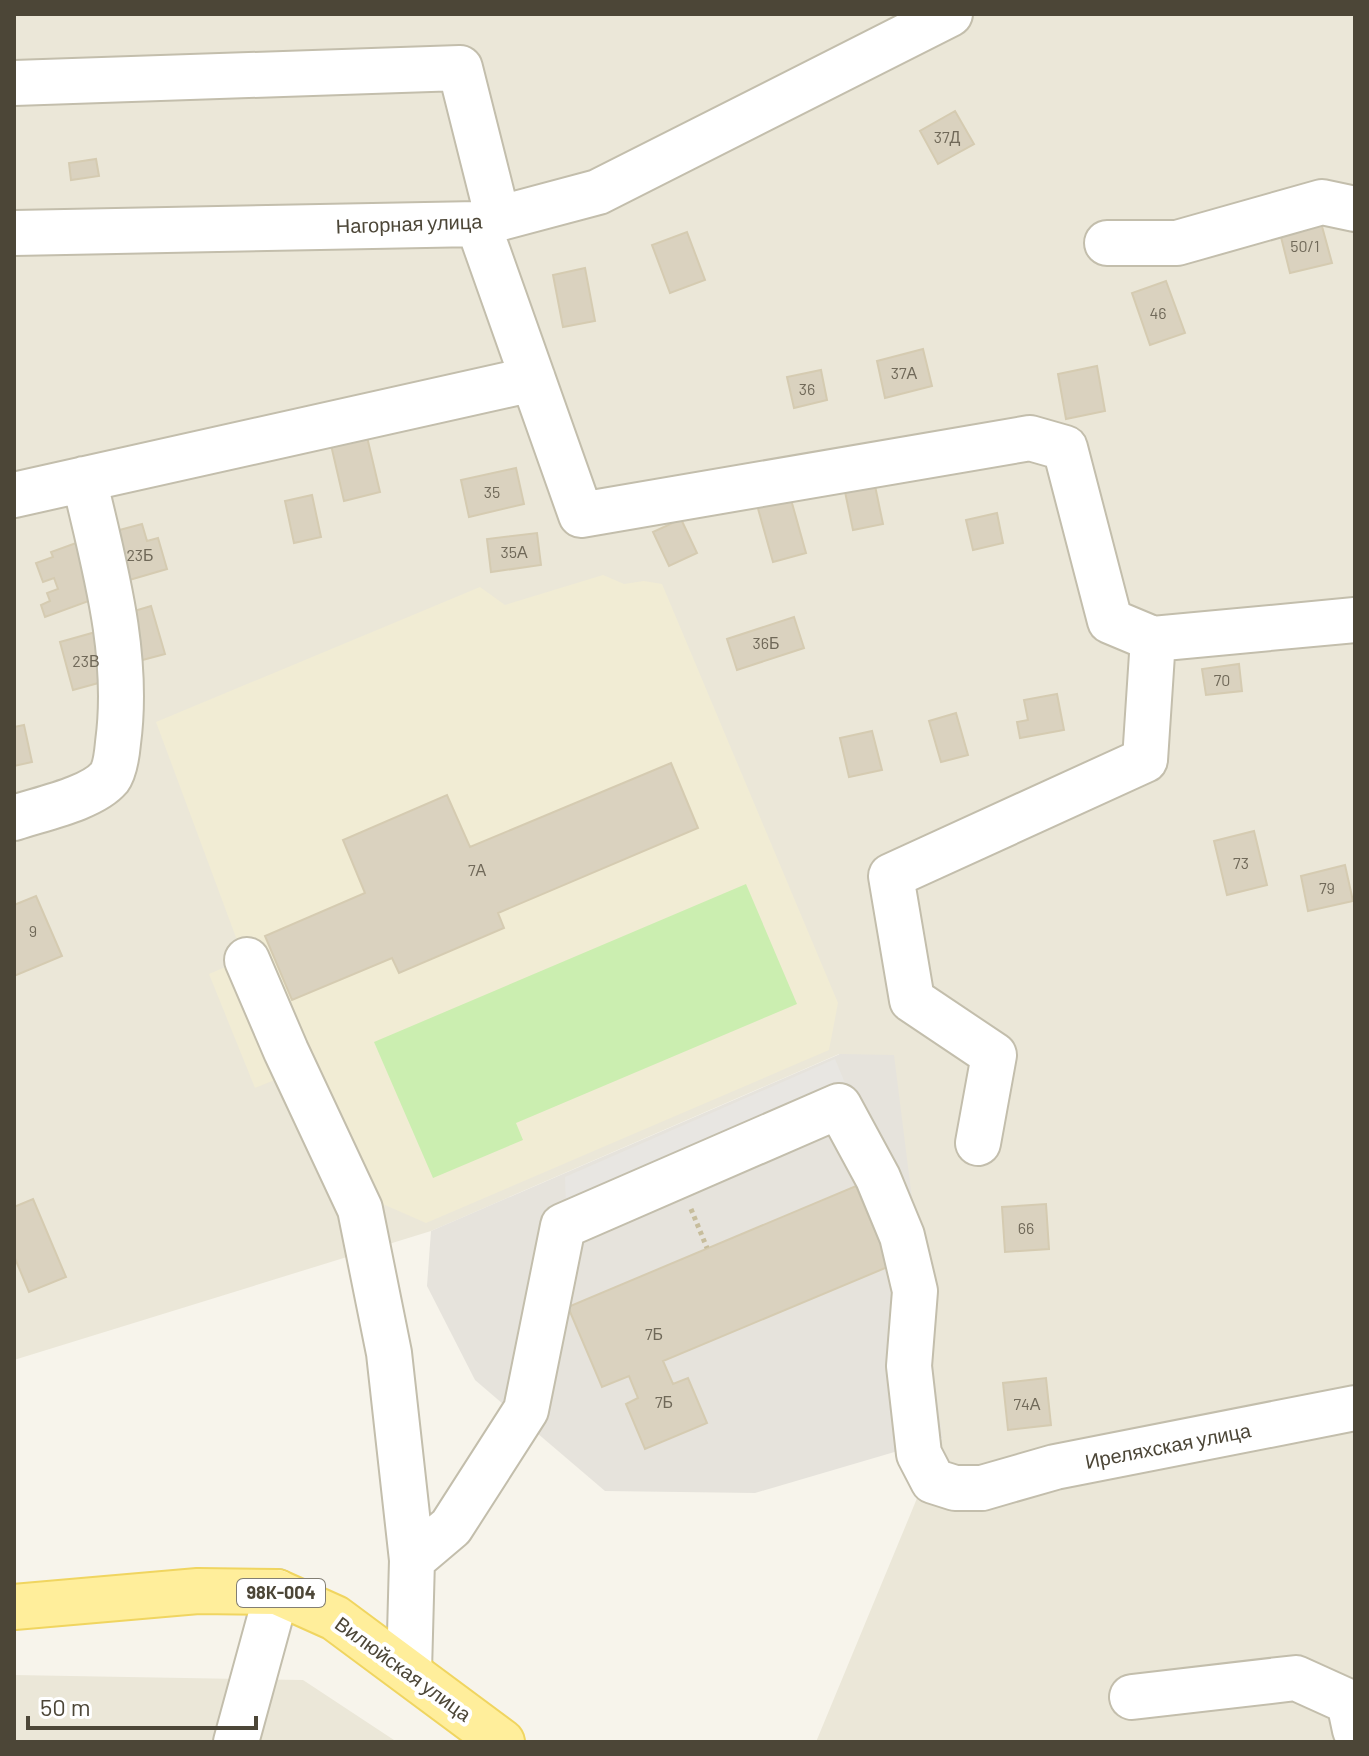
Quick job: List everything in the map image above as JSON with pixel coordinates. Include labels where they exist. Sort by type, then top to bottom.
[{"type":"main road","name":"Вилюйская улица","points":[[14,1607],[198,1591],[277,1592],[335,1618],[502,1742]]},
{"type":"street","name":"Нагорная улица","points":[[14,233],[488,222],[598,192],[950,14]]},
{"type":"street","points":[[14,83],[460,68],[488,222],[533,379],[581,515],[1030,438],[1065,448],[1110,621],[1153,639],[1355,620]]},
{"type":"street","points":[[1107,243],[1177,243],[1322,202],[1355,209]]},
{"type":"street","points":[[14,495],[533,379]]},
{"type":"street","points":[[14,818],[92,790],[110,777],[116,756],[122,680],[110,594],[84,479]]},
{"type":"street","points":[[978,1143],[994,1055],[912,1000],[891,876],[1145,760],[1153,639]]},
{"type":"street","points":[[247,960],[360,1209],[389,1353],[412,1560],[409,1671]]},
{"type":"street","name":"Иреляхская улица","points":[[412,1560],[451,1527],[526,1410],[563,1226],[839,1106],[878,1178],[902,1236],[915,1291],[909,1366],[919,1454],[933,1481],[955,1488],[982,1488],[1055,1467],[1355,1408]]},
{"type":"street","points":[[236,1742],[277,1592]]},
{"type":"street","points":[[1132,1697],[1296,1678],[1349,1702],[1355,1730]]},
{"type":"shaded area","points":[[14,14],[1355,14],[1355,1742],[816,1742],[942,1438],[839,1054],[431,1231],[14,1360]]},
{"type":"shaded area","points":[[603,575],[624,584],[644,581],[662,584],[838,1003],[829,1050],[426,1223],[385,1205],[349,1220],[290,1074],[255,1088],[209,974],[244,959],[156,722],[480,587],[505,605]]},
{"type":"shaded area","points":[[840,1054],[894,1055],[942,1438],[755,1493],[605,1491],[475,1380],[427,1286],[431,1231]]},
{"type":"shaded area","points":[[835,1059],[859,1117],[567,1240],[565,1177]]},
{"type":"shaded area","points":[[14,1675],[303,1680],[397,1742],[14,1742]]},
{"type":"green space","points":[[746,884],[797,1004],[516,1123],[523,1140],[433,1178],[374,1042]]},
{"type":"building","points":[[955,111],[974,144],[938,164],[920,131]]},
{"type":"building","points":[[96,159],[99,176],[71,180],[69,163]]},
{"type":"building","points":[[1320,219],[1332,263],[1290,273],[1279,229]]},
{"type":"building","points":[[687,232],[705,280],[670,293],[652,245]]},
{"type":"building","points":[[585,268],[595,321],[563,327],[553,275]]},
{"type":"building","points":[[1166,281],[1185,333],[1150,345],[1132,293]]},
{"type":"building","points":[[923,349],[932,386],[885,398],[877,361]]},
{"type":"building","points":[[1097,366],[1105,411],[1066,419],[1058,374]]},
{"type":"building","points":[[821,370],[827,400],[794,408],[787,377]]},
{"type":"building","points":[[367,437],[380,492],[344,501],[331,445]]},
{"type":"building","points":[[516,468],[524,504],[469,517],[461,480]]},
{"type":"building","points":[[874,481],[883,524],[853,530],[844,487]]},
{"type":"building","points":[[312,495],[321,537],[294,543],[285,501]]},
{"type":"building","points":[[790,496],[806,553],[773,562],[757,505]]},
{"type":"building","points":[[997,513],[1003,543],[973,550],[966,520]]},
{"type":"building","points":[[681,519],[697,553],[669,566],[653,532]]},
{"type":"building","points":[[142,524],[147,541],[158,538],[167,569],[126,581],[112,532]]},
{"type":"building","points":[[537,533],[541,565],[491,572],[487,539]]},
{"type":"building","points":[[76,543],[97,598],[45,617],[41,605],[50,601],[47,593],[58,589],[54,578],[43,582],[36,563],[53,557],[51,552]]},
{"type":"building","points":[[151,606],[165,654],[135,662],[121,615]]},
{"type":"building","points":[[794,617],[804,648],[737,670],[727,639]]},
{"type":"building","points":[[99,631],[113,679],[73,690],[60,642]]},
{"type":"building","points":[[1239,664],[1242,691],[1206,695],[1202,669]]},
{"type":"building","points":[[1057,694],[1064,730],[1020,738],[1017,722],[1028,720],[1024,700]]},
{"type":"building","points":[[956,713],[968,755],[941,762],[929,721]]},
{"type":"building","points":[[24,725],[32,762],[14,766],[14,727]]},
{"type":"building","points":[[872,731],[882,770],[849,777],[840,738]]},
{"type":"building","points":[[671,763],[698,828],[498,913],[504,928],[399,973],[392,958],[292,1000],[265,936],[365,893],[343,840],[447,795],[470,847]]},
{"type":"building","points":[[1254,831],[1267,885],[1227,895],[1214,841]]},
{"type":"building","points":[[1345,865],[1353,901],[1308,911],[1301,876]]},
{"type":"building","points":[[36,896],[62,956],[14,976],[14,905]]},
{"type":"building","points":[[856,1186],[890,1266],[663,1361],[673,1384],[688,1378],[707,1423],[645,1449],[626,1404],[638,1398],[629,1376],[602,1387],[568,1307]]},
{"type":"building","points":[[33,1199],[66,1277],[29,1292],[14,1256],[14,1207]]},
{"type":"building","points":[[1046,1204],[1049,1249],[1005,1252],[1002,1207]]},
{"type":"building","points":[[1046,1378],[1051,1425],[1008,1430],[1003,1383]]}]
